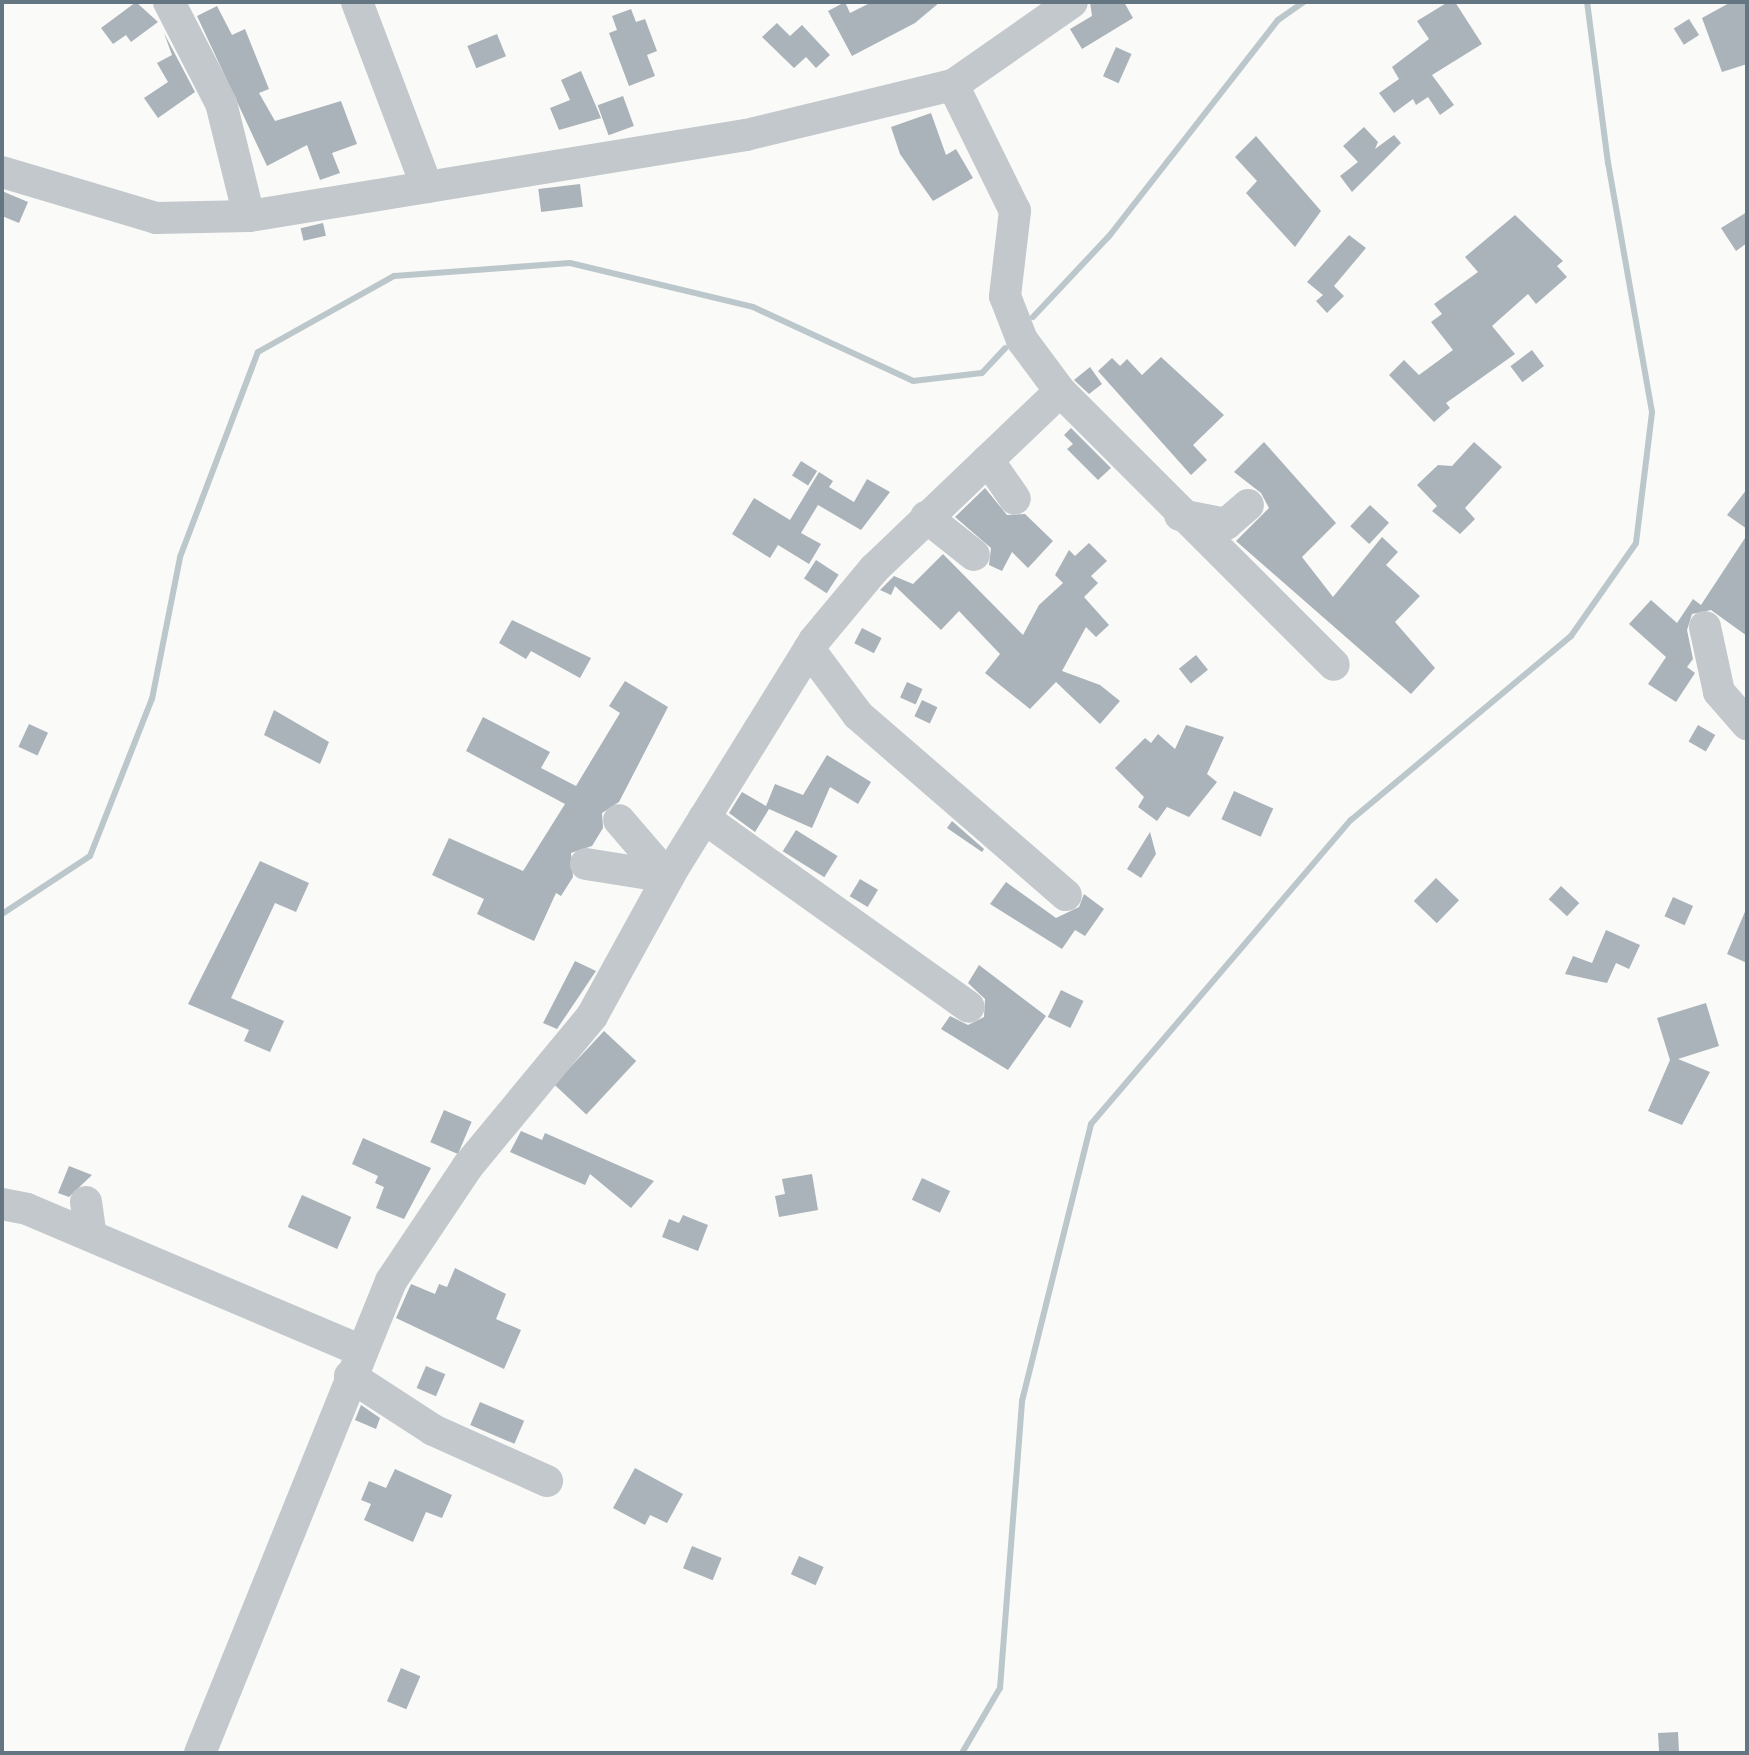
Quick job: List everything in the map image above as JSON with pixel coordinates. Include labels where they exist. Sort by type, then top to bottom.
[{"type":"street","points":[[169,2],[220,103],[249,216]]},
{"type":"street","points":[[357,2],[427,187]]},
{"type":"street","points":[[2,172],[156,218],[249,216],[746,135],[953,85],[1072,2]]},
{"type":"street","points":[[953,85],[1015,212],[1005,296],[1022,340],[1054,383],[1180,515],[1334,665]]},
{"type":"street","points":[[200,1753],[355,1363],[391,1281],[468,1166],[592,1016],[668,877],[809,649],[926,517],[988,460],[1054,383]]},
{"type":"street","points":[[988,460],[1016,499]]},
{"type":"street","points":[[1180,515],[1226,524],[1248,505]]},
{"type":"street","points":[[926,517],[974,555]]},
{"type":"street","points":[[1705,627],[1719,692],[1747,724]]},
{"type":"street","points":[[809,649],[858,715],[1066,895]]},
{"type":"street","points":[[704,818],[969,1007]]},
{"type":"street","points":[[619,820],[668,877]]},
{"type":"street","points":[[586,864],[668,877]]},
{"type":"street","points":[[86,1202],[91,1236]]},
{"type":"street","points":[[2,1204],[91,1236],[355,1363],[433,1430],[547,1481]]},
{"type":"building","points":[[136,2],[158,22],[131,42],[126,35],[113,44],[101,28]]},
{"type":"building","points":[[845,2],[850,13],[872,2],[940,2],[915,23],[852,56],[828,11]]},
{"type":"building","points":[[1090,2],[1124,2],[1133,18],[1082,49],[1070,29],[1092,16]]},
{"type":"building","points":[[1448,2],[1455,2],[1482,44],[1432,75],[1454,105],[1440,115],[1428,97],[1416,105],[1413,99],[1394,113],[1379,93],[1399,79],[1392,67],[1429,39],[1417,21]]},
{"type":"building","points":[[1731,2],[1747,2],[1747,64],[1722,72],[1702,18]]},
{"type":"building","points":[[217,6],[232,35],[245,29],[269,89],[259,93],[275,121],[341,101],[357,144],[332,153],[340,173],[320,180],[307,145],[267,166],[197,16]]},
{"type":"building","points":[[631,9],[636,22],[645,19],[657,51],[647,55],[655,76],[629,86],[609,33],[617,30],[612,16]]},
{"type":"building","points":[[1689,19],[1699,35],[1684,45],[1674,29]]},
{"type":"building","points":[[777,23],[790,36],[802,25],[830,55],[816,68],[806,57],[794,68],[762,37]]},
{"type":"building","points":[[164,33],[195,92],[158,118],[144,98],[168,82],[157,63],[172,55]]},
{"type":"building","points":[[497,34],[506,56],[476,68],[467,46]]},
{"type":"building","points":[[1116,47],[1132,54],[1119,83],[1103,76]]},
{"type":"building","points":[[581,71],[601,118],[559,130],[550,108],[570,100],[561,80]]},
{"type":"building","points":[[623,96],[634,126],[609,135],[598,105]]},
{"type":"building","points":[[931,113],[946,155],[956,149],[973,178],[933,201],[900,154],[891,127]]},
{"type":"building","points":[[1364,127],[1378,142],[1375,149],[1394,135],[1401,143],[1352,192],[1340,176],[1358,162],[1343,146]]},
{"type":"building","points":[[1256,136],[1321,211],[1295,247],[1246,193],[1257,181],[1235,157]]},
{"type":"building","points":[[580,184],[583,207],[541,212],[538,189]]},
{"type":"building","points":[[2,191],[28,202],[19,223],[2,216]]},
{"type":"building","points":[[1747,212],[1747,243],[1736,251],[1721,228]]},
{"type":"building","points":[[1515,215],[1563,261],[1557,266],[1567,277],[1536,304],[1528,294],[1492,326],[1515,354],[1446,403],[1450,408],[1434,422],[1389,375],[1404,360],[1419,375],[1453,350],[1431,322],[1442,314],[1434,304],[1478,272],[1465,257]]},
{"type":"building","points":[[323,223],[326,236],[304,241],[301,228]]},
{"type":"building","points":[[1349,235],[1366,248],[1334,286],[1344,296],[1327,313],[1316,301],[1323,295],[1307,282]]},
{"type":"building","points":[[1532,350],[1544,366],[1522,382],[1510,366]]},
{"type":"building","points":[[1161,357],[1224,415],[1193,445],[1207,460],[1191,475],[1098,371],[1112,358],[1120,366],[1127,359],[1142,375]]},
{"type":"building","points":[[1090,367],[1102,384],[1089,394],[1074,380]]},
{"type":"building","points":[[1071,428],[1111,468],[1098,480],[1067,449],[1073,444],[1064,435]]},
{"type":"building","points":[[1264,442],[1336,523],[1302,557],[1333,597],[1382,537],[1398,552],[1386,565],[1420,596],[1395,622],[1435,668],[1411,694],[1236,541],[1269,508],[1261,493],[1234,472]]},
{"type":"building","points":[[1474,442],[1502,467],[1465,508],[1475,519],[1460,534],[1432,511],[1437,506],[1417,485],[1438,465],[1452,466]]},
{"type":"building","points":[[801,461],[817,471],[808,485],[792,475]]},
{"type":"building","points":[[819,472],[833,481],[829,487],[854,502],[867,479],[890,492],[861,530],[818,505],[801,533],[821,544],[809,564],[778,545],[770,558],[732,534],[754,498],[790,520]]},
{"type":"building","points":[[985,488],[1007,515],[1025,514],[1053,541],[1028,568],[1012,552],[1002,571],[989,565],[991,548],[955,517]]},
{"type":"building","points":[[1747,489],[1747,529],[1727,515]]},
{"type":"building","points":[[1370,505],[1389,523],[1369,544],[1350,526]]},
{"type":"building","points":[[1747,535],[1747,636],[1711,610],[1692,614],[1687,630],[1693,659],[1687,667],[1695,673],[1676,702],[1648,684],[1666,657],[1629,624],[1651,600],[1677,623],[1693,599],[1701,605]]},
{"type":"building","points":[[1089,543],[1107,561],[1091,576],[1098,583],[1084,597],[1109,625],[1096,637],[1086,627],[1062,671],[1100,685],[1120,701],[1100,724],[1056,682],[1030,709],[985,673],[1000,654],[959,611],[941,630],[895,586],[891,595],[880,590],[894,576],[913,584],[943,554],[1023,635],[1039,605],[1063,583],[1055,575],[1069,550],[1075,556]]},
{"type":"building","points":[[816,560],[839,575],[827,593],[804,578]]},
{"type":"building","points":[[512,620],[591,658],[580,678],[531,651],[526,659],[499,643]]},
{"type":"building","points":[[862,628],[882,638],[874,653],[854,643]]},
{"type":"building","points":[[1196,655],[1208,670],[1191,684],[1179,669]]},
{"type":"building","points":[[625,681],[668,707],[619,802],[602,813],[603,828],[592,846],[571,853],[573,877],[561,896],[556,893],[534,941],[477,914],[484,899],[432,875],[449,838],[523,871],[565,804],[466,751],[483,717],[550,752],[541,768],[576,786],[620,713],[609,706]]},
{"type":"building","points":[[907,682],[923,689],[916,704],[900,698]]},
{"type":"building","points":[[922,700],[937,707],[930,723],[914,716]]},
{"type":"building","points":[[274,710],[329,742],[320,764],[264,735]]},
{"type":"building","points":[[29,724],[48,733],[37,756],[18,747]]},
{"type":"building","points":[[1186,725],[1224,737],[1207,774],[1217,782],[1189,817],[1167,807],[1157,821],[1138,807],[1144,797],[1115,768],[1145,738],[1151,743],[1158,734],[1175,749]]},
{"type":"building","points":[[1698,725],[1715,735],[1706,751],[1688,741]]},
{"type":"building","points":[[827,755],[871,782],[858,804],[830,787],[812,828],[769,809],[755,832],[729,813],[742,792],[766,806],[775,784],[803,795]]},
{"type":"building","points":[[1234,791],[1273,808],[1261,837],[1221,819]]},
{"type":"building","points":[[952,821],[984,849],[982,852],[947,828]]},
{"type":"building","points":[[796,830],[838,856],[824,877],[783,851]]},
{"type":"building","points":[[1150,832],[1156,854],[1141,878],[1127,869]]},
{"type":"building","points":[[260,861],[309,883],[296,912],[275,903],[231,998],[284,1021],[270,1052],[244,1041],[249,1030],[188,1004]]},
{"type":"building","points":[[1436,878],[1459,900],[1437,923],[1414,901]]},
{"type":"building","points":[[860,879],[878,890],[868,907],[850,896]]},
{"type":"building","points":[[1006,882],[1056,918],[1079,907],[1084,894],[1104,909],[1085,936],[1075,930],[1062,949],[990,904]]},
{"type":"building","points":[[1561,886],[1579,903],[1567,916],[1549,899]]},
{"type":"building","points":[[1673,897],[1693,906],[1685,925],[1664,916]]},
{"type":"building","points":[[1747,907],[1747,963],[1727,954]]},
{"type":"building","points":[[1606,930],[1640,945],[1629,969],[1616,963],[1607,983],[1565,974],[1573,956],[1592,963]]},
{"type":"building","points":[[575,961],[596,971],[557,1029],[543,1023]]},
{"type":"building","points":[[979,965],[1046,1016],[1008,1070],[941,1029],[950,1016],[968,1025],[984,1017],[985,999],[968,983]]},
{"type":"building","points":[[1061,990],[1083,1001],[1070,1028],[1048,1017]]},
{"type":"building","points":[[1706,1003],[1719,1046],[1678,1059],[1710,1072],[1682,1125],[1648,1111],[1670,1060],[1657,1018]]},
{"type":"building","points":[[604,1031],[636,1061],[586,1114],[554,1084]]},
{"type":"building","points":[[444,1110],[472,1122],[458,1154],[430,1142]]},
{"type":"building","points":[[521,1131],[542,1140],[545,1133],[654,1181],[631,1208],[590,1174],[585,1185],[510,1152]]},
{"type":"building","points":[[363,1138],[431,1168],[404,1219],[376,1208],[384,1187],[375,1183],[378,1176],[352,1164]]},
{"type":"building","points":[[69,1166],[92,1175],[69,1197],[58,1193]]},
{"type":"building","points":[[812,1174],[818,1210],[779,1217],[775,1196],[785,1194],[782,1179]]},
{"type":"building","points":[[922,1178],[950,1191],[940,1213],[912,1200]]},
{"type":"building","points":[[302,1195],[351,1217],[337,1249],[288,1227]]},
{"type":"building","points":[[683,1215],[708,1225],[698,1251],[662,1237],[669,1219],[679,1223]]},
{"type":"building","points":[[455,1268],[506,1294],[496,1319],[521,1330],[504,1369],[396,1318],[411,1284],[435,1294],[439,1284],[447,1287]]},
{"type":"building","points":[[426,1366],[445,1374],[436,1396],[417,1388]]},
{"type":"building","points":[[480,1402],[524,1421],[514,1444],[470,1425]]},
{"type":"building","points":[[361,1405],[380,1418],[376,1429],[355,1420]]},
{"type":"building","points":[[635,1468],[683,1494],[667,1523],[650,1515],[645,1525],[613,1508]]},
{"type":"building","points":[[395,1469],[452,1495],[442,1518],[426,1512],[413,1542],[364,1520],[371,1504],[361,1500],[369,1481],[386,1488]]},
{"type":"building","points":[[692,1546],[722,1558],[713,1580],[683,1568]]},
{"type":"building","points":[[799,1556],[824,1567],[816,1585],[791,1574]]},
{"type":"building","points":[[401,1668],[420,1676],[406,1709],[387,1701]]},
{"type":"building","points":[[1678,1732],[1679,1753],[1659,1753],[1658,1733]]},
{"type":"waterway","points":[[1033,317],[1110,235],[1278,20],[1304,2]]},
{"type":"waterway","points":[[962,1753],[1000,1688],[1022,1401],[1091,1124],[1351,820],[1571,636],[1636,543],[1652,412],[1608,163],[1587,2]]},
{"type":"waterway","points":[[2,914],[90,856],[152,699],[180,557],[258,352],[394,276],[570,263],[753,307],[913,381],[982,373],[1005,348]]}]
